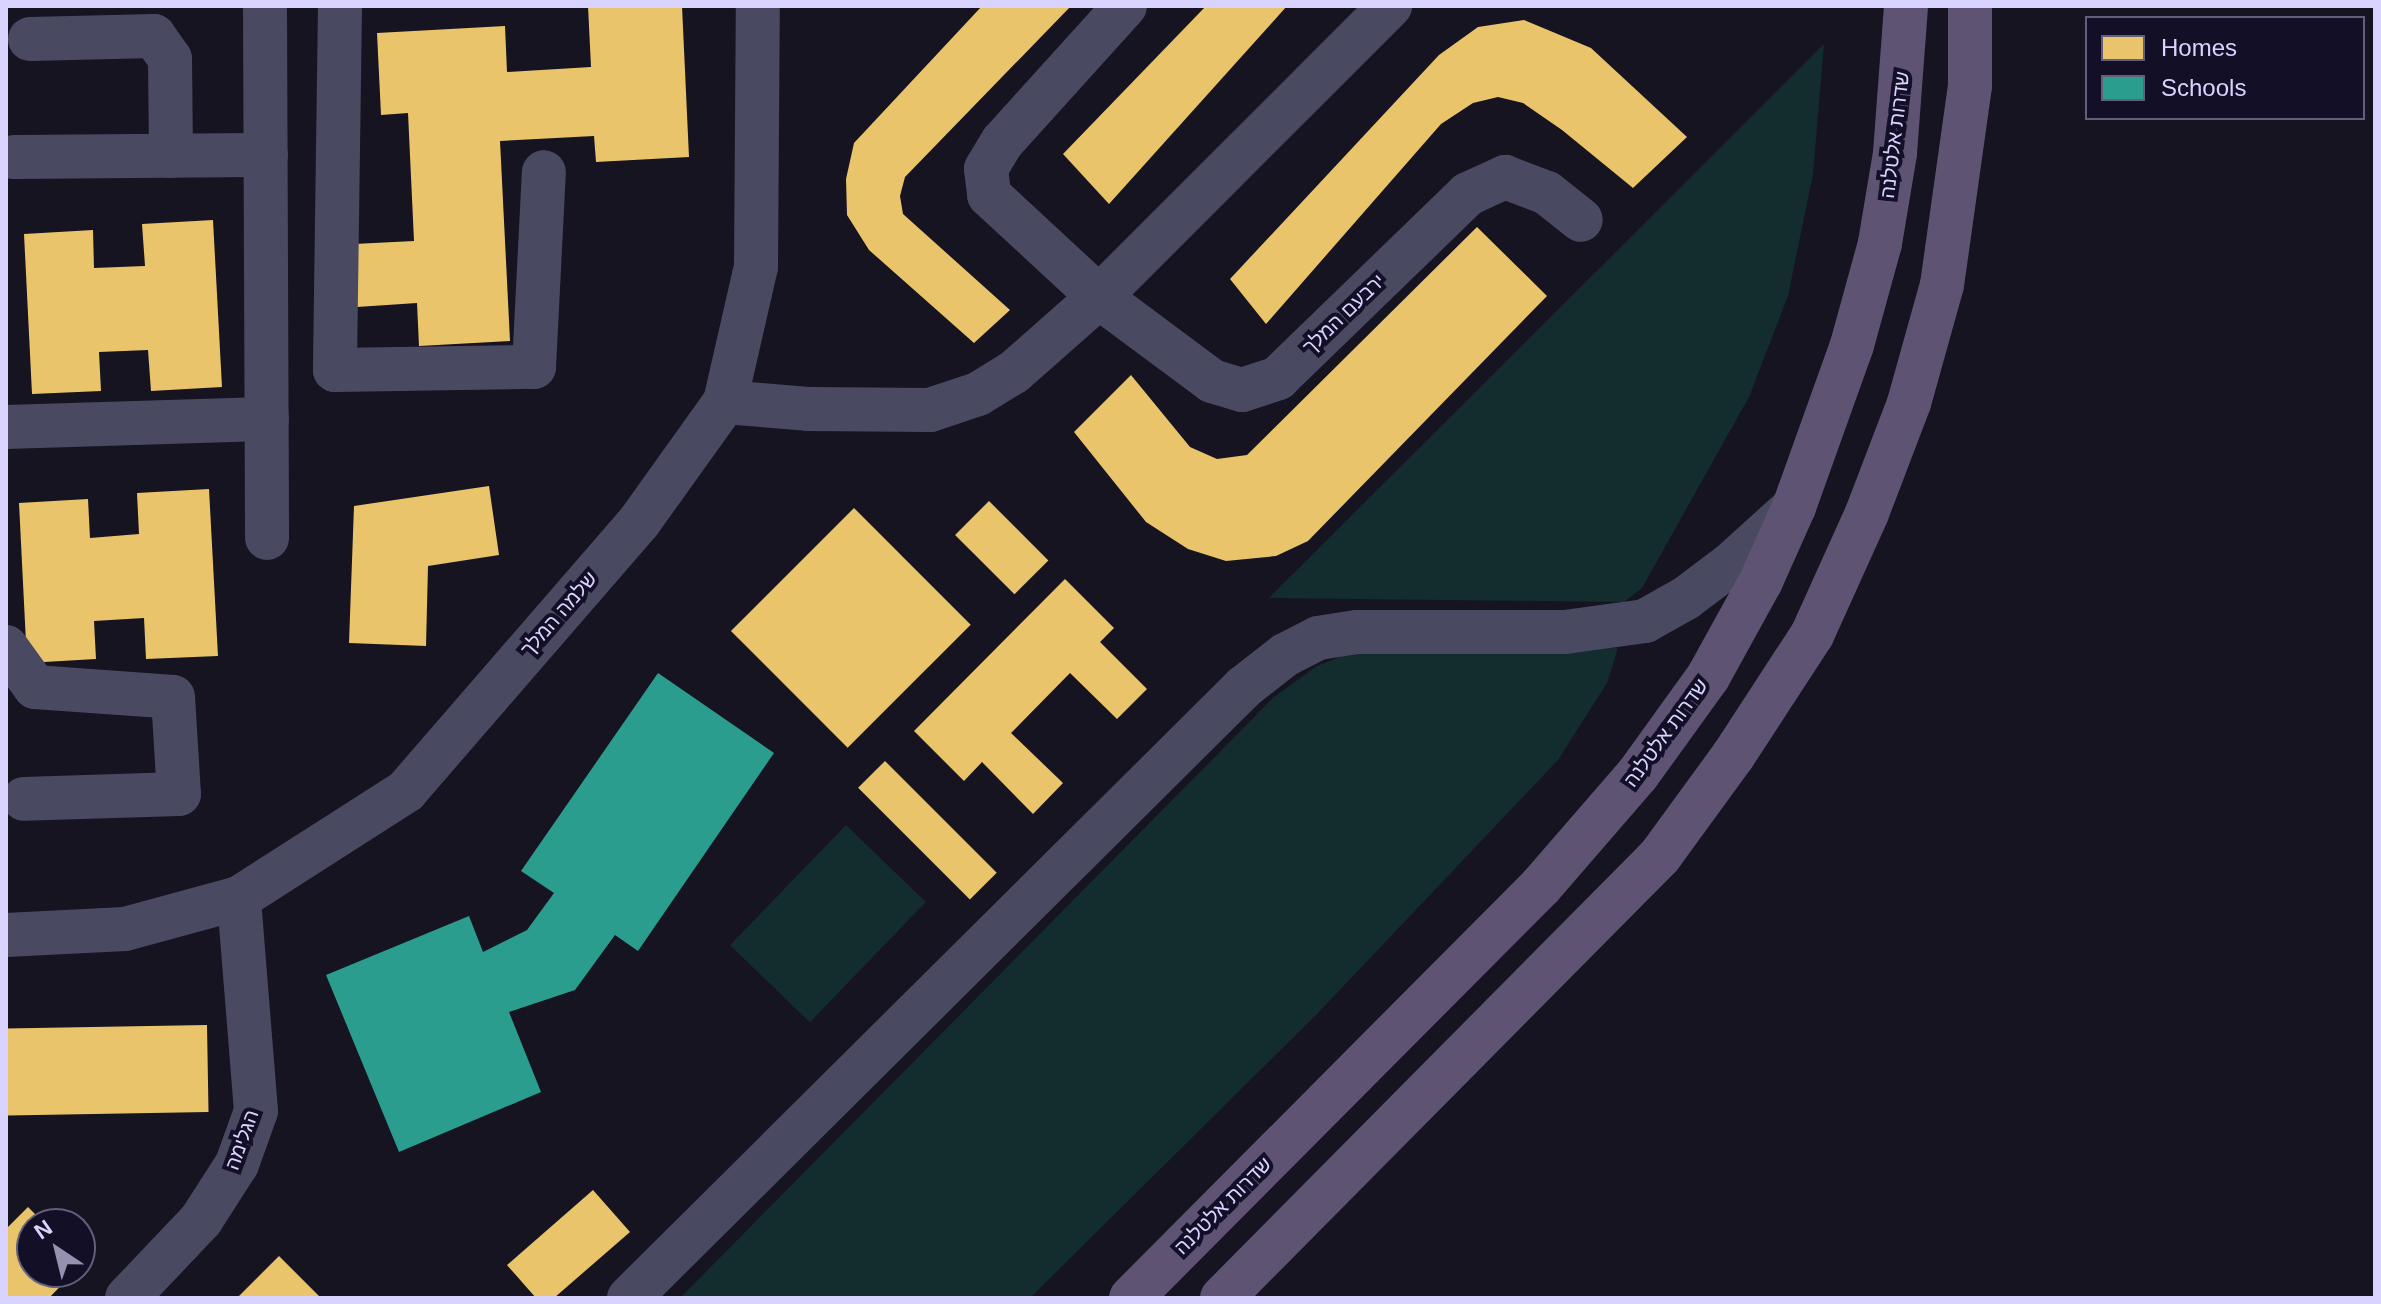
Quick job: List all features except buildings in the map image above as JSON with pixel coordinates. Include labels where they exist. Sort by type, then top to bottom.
[{"type":"main road","name":"שדרות אלטלנה","points":[[1131,1298],[1541,886],[1638,774],[1708,677],[1761,581],[1794,507],[1839,387],[1880,243],[1895,153],[1906,6]]},
{"type":"main road","points":[[1222,1298],[1660,856],[1733,756],[1812,635],[1867,513],[1909,403],[1942,285],[1970,86],[1970,6]]},
{"type":"street","points":[[265,6],[267,538]]},
{"type":"street","points":[[340,6],[335,370],[534,367],[544,172]]},
{"type":"street","name":"שלמה המלך","points":[[6,935],[125,929],[239,898],[406,791],[639,522],[725,402],[756,267],[758,6]]},
{"type":"street","name":"ירבעם המלך","points":[[1125,6],[1002,142],[986,169],[989,195],[1099,297],[1212,381],[1242,390],[1278,378],[1468,194],[1505,177],[1547,193],[1581,220]]},
{"type":"street","points":[[725,402],[808,409],[930,410],[978,394],[1014,372],[1099,297],[1390,6]]},
{"type":"street","points":[[30,39],[154,36],[170,59],[171,156]]},
{"type":"street","points":[[14,157],[266,155]]},
{"type":"street","points":[[6,427],[267,419]]},
{"type":"street","points":[[629,1298],[1244,687],[1285,655],[1318,638],[1357,632],[1565,632],[1645,621],[1686,598],[1731,564],[1794,507]]},
{"type":"street","points":[[6,647],[35,687],[173,697],[179,794],[24,799]]},
{"type":"street","name":"הגלימה","points":[[127,1298],[201,1220],[237,1164],[256,1111],[239,898]]},
{"type":"green space","points":[[1824,44],[1813,174],[1788,296],[1749,397],[1642,588],[1624,602],[1269,598]]},
{"type":"green space","points":[[1618,648],[1607,683],[1558,760],[1317,1014],[1030,1298],[680,1298],[1274,697],[1317,666],[1352,652]]},
{"type":"green space","points":[[846,825],[926,902],[810,1022],[730,945]]}]
